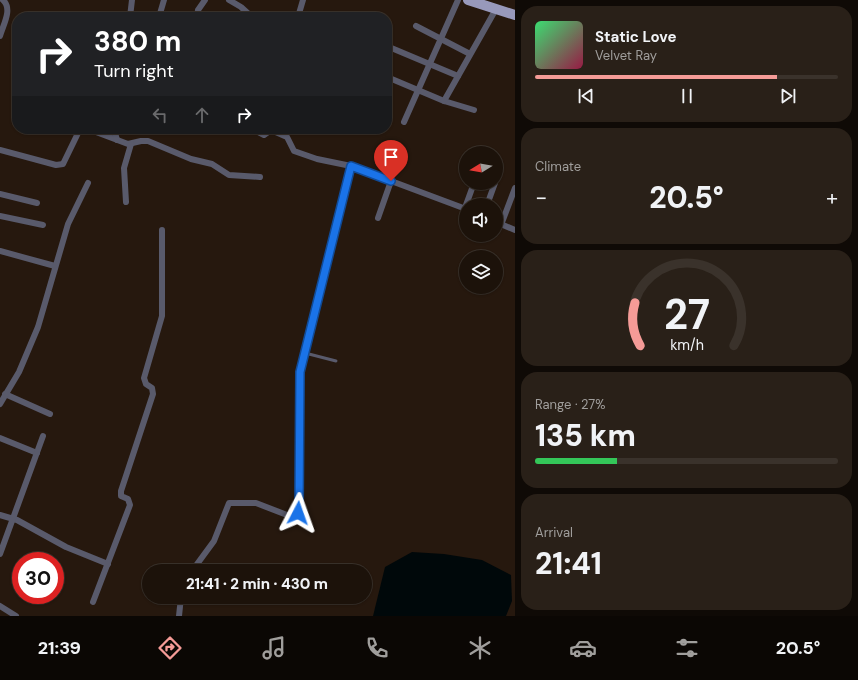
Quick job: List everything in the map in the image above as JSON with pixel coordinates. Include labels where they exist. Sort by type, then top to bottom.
[{"type":"main road","points":[[468,0],[515,8]]},
{"type":"main road","points":[[493,4],[515,14]]},
{"type":"street","points":[[2,0],[8,7]]},
{"type":"street","points":[[0,36],[11,0]]},
{"type":"street","points":[[131,12],[132,0]]},
{"type":"street","points":[[160,12],[164,0]]},
{"type":"street","points":[[198,12],[206,0]]},
{"type":"street","points":[[229,0],[246,12]]},
{"type":"street","points":[[299,12],[303,0]]},
{"type":"street","points":[[404,122],[458,0]]},
{"type":"street","points":[[444,101],[470,54],[493,4]]},
{"type":"street","points":[[416,26],[470,54]]},
{"type":"street","points":[[392,48],[458,76]]},
{"type":"street","points":[[392,79],[444,101],[474,110]]},
{"type":"street","points":[[0,150],[56,165],[63,164],[78,134]]},
{"type":"street","points":[[101,134],[131,144],[141,140],[148,141],[191,160],[212,164],[229,175],[260,177]]},
{"type":"street","points":[[115,134],[117,140]]},
{"type":"street","points":[[282,134],[287,137],[294,151],[317,159],[351,166],[459,205]]},
{"type":"street","points":[[126,202],[124,168],[131,144]]},
{"type":"street","points":[[197,564],[214,541],[229,503],[256,503],[287,515],[296,516],[298,513],[300,372],[351,166]]},
{"type":"street","points":[[378,218],[391,181]]},
{"type":"street","points":[[0,404],[19,372],[38,327],[68,224],[88,183]]},
{"type":"street","points":[[503,214],[515,188]]},
{"type":"street","points":[[0,194],[37,203]]},
{"type":"street","points":[[0,216],[43,225]]},
{"type":"street","points":[[503,225],[515,230]]},
{"type":"street","points":[[93,602],[130,505],[128,499],[121,496],[121,491],[154,391],[146,384],[144,378],[162,316],[162,230]]},
{"type":"street","points":[[0,251],[55,266]]},
{"type":"street","points":[[6,394],[50,414]]},
{"type":"street","points":[[0,554],[43,436]]},
{"type":"street","points":[[0,438],[37,453]]},
{"type":"street","points":[[0,515],[13,518],[62,545],[108,564]]},
{"type":"street","points":[[179,616],[180,604]]},
{"type":"street","points":[[0,606],[16,616]]},
{"type":"lane","points":[[304,353],[336,361]]},
{"type":"shaded area","points":[[412,552],[444,554],[482,560],[511,575],[512,601],[506,616],[373,616],[385,567]]},
{"type":"route","points":[[298,513],[300,372],[351,166],[391,181]]}]
